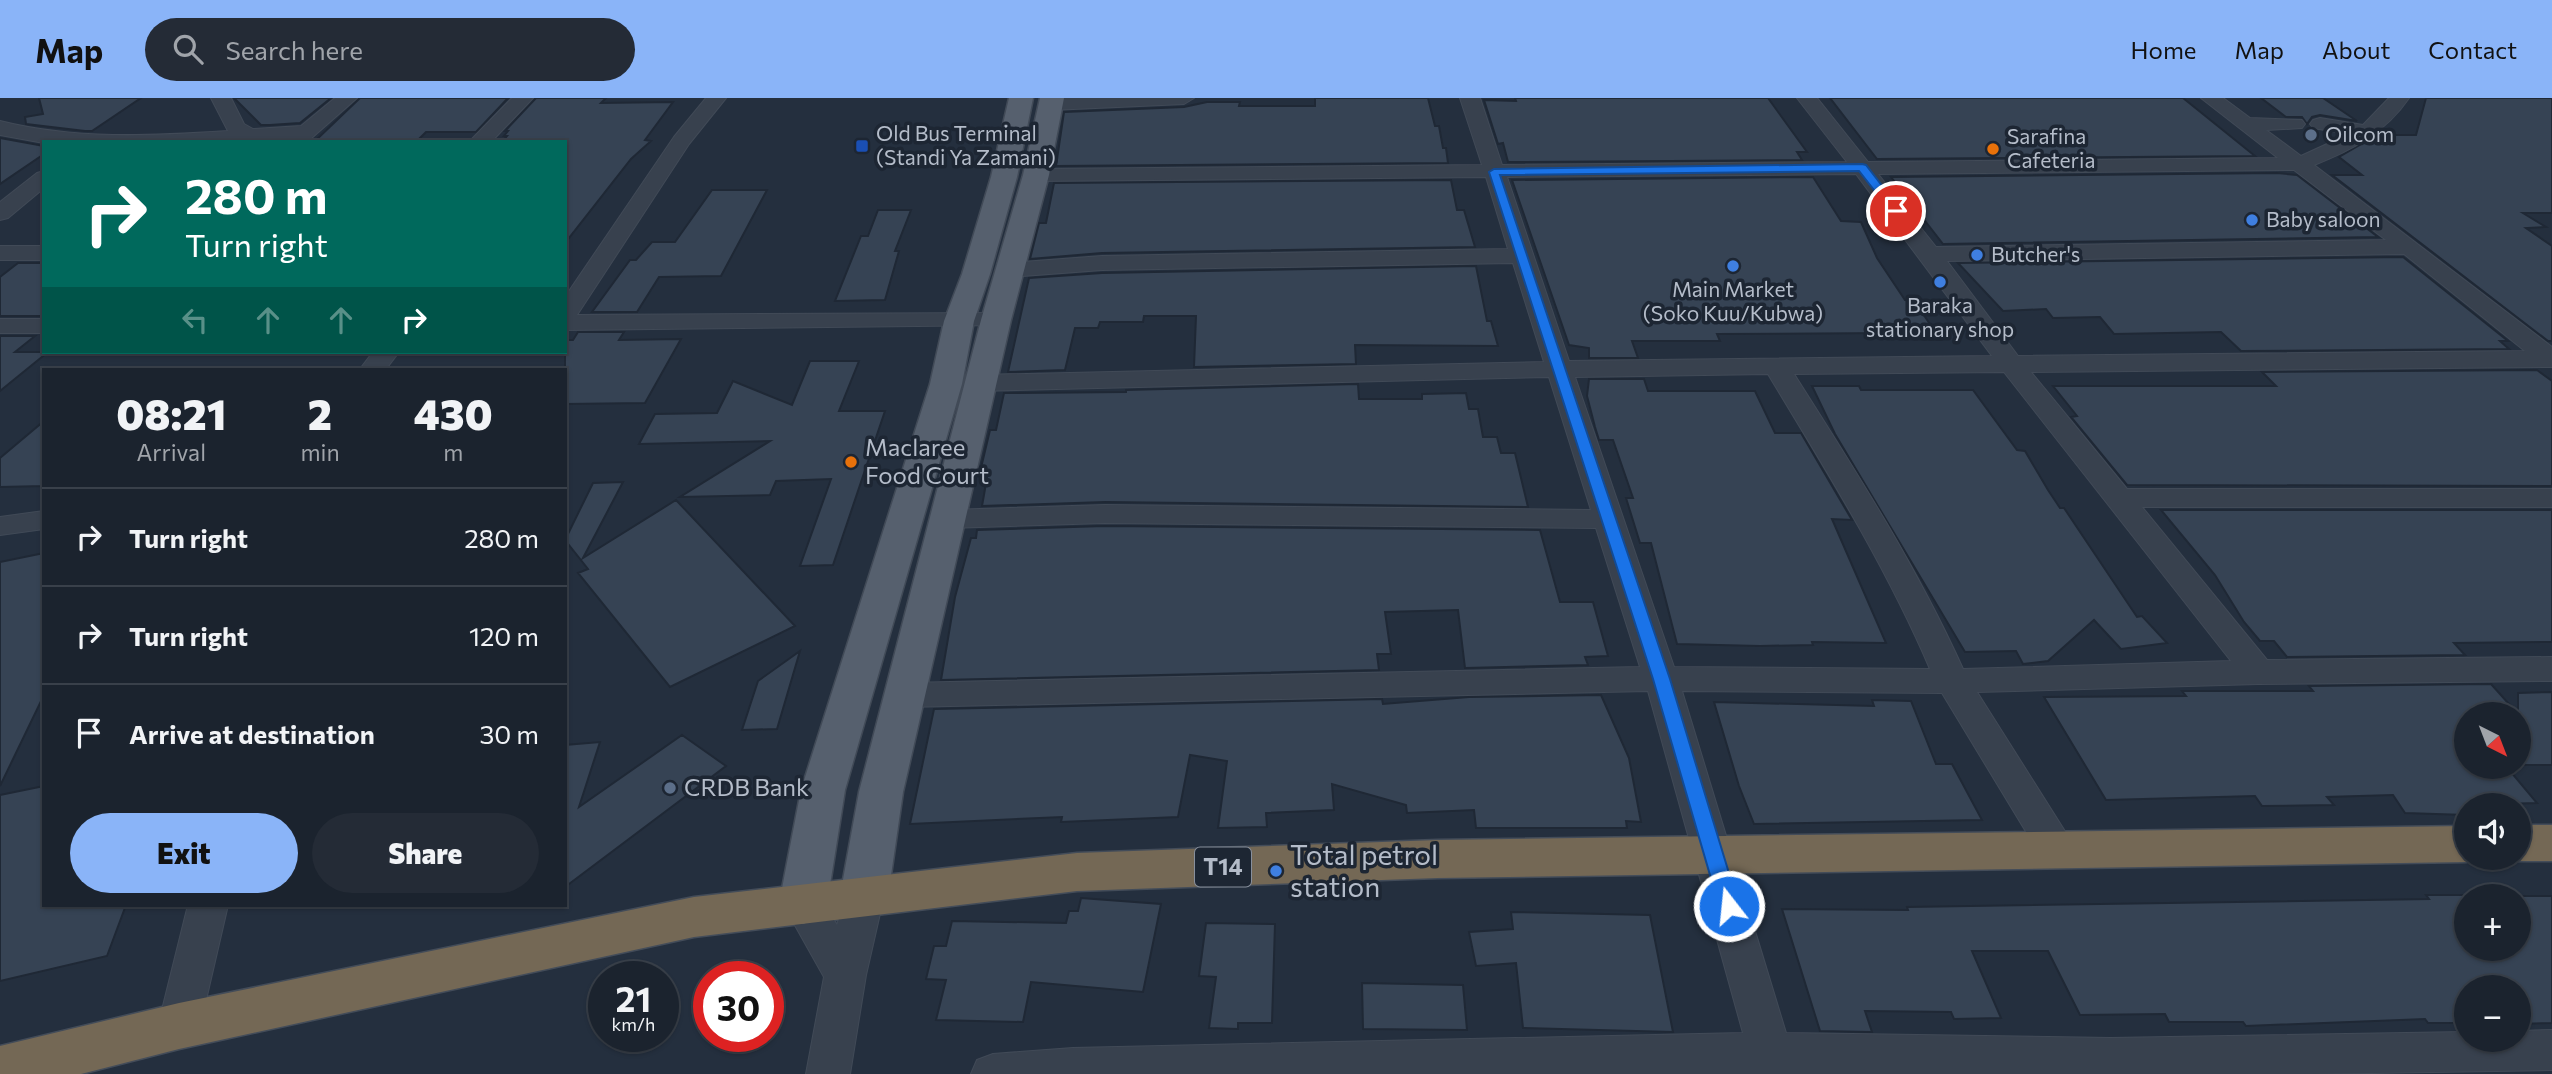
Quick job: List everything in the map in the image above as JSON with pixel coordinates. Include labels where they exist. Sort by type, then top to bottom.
[{"type":"highway","points":[[2531,844],[2552,843]]},
{"type":"highway","name":"T14","points":[[0,1069],[179,1026],[694,917],[1077,872],[1438,859],[2454,844]]},
{"type":"main road","points":[[864,896],[881,792],[980,383],[1036,175],[1041,100]]},
{"type":"main road","points":[[803,904],[823,790],[946,384],[959,321],[976,274],[1004,177],[1041,100]]},
{"type":"street","points":[[221,98],[236,128],[249,135]]},
{"type":"street","points":[[116,140],[249,135],[300,137],[348,98]]},
{"type":"street","points":[[481,140],[523,98]]},
{"type":"street","points":[[567,312],[681,141],[716,98]]},
{"type":"street","points":[[1041,100],[1184,98]]},
{"type":"street","points":[[1470,98],[1661,679],[1773,1063]]},
{"type":"street","points":[[1807,98],[1930,254],[2011,364],[2258,673]]},
{"type":"street","points":[[2211,98],[2409,247],[2551,359]]},
{"type":"street","points":[[1036,175],[2298,164],[2338,148],[2366,131],[2392,110],[2399,98]]},
{"type":"street","points":[[2245,124],[2295,124]]},
{"type":"street","points":[[2320,124],[2366,131]]},
{"type":"street","points":[[0,127],[28,136],[77,140]]},
{"type":"street","points":[[0,213],[42,179]]},
{"type":"street","points":[[1930,254],[2409,247]]},
{"type":"street","points":[[0,253],[42,253]]},
{"type":"street","points":[[1010,270],[1102,263],[1522,256]]},
{"type":"street","points":[[567,323],[996,320]]},
{"type":"street","points":[[0,326],[42,326]]},
{"type":"street","points":[[374,368],[384,354]]},
{"type":"street","points":[[980,383],[1559,369],[2551,359]]},
{"type":"street","points":[[1777,368],[1846,479],[1918,604],[1952,681],[2059,852]]},
{"type":"street","points":[[2120,498],[2552,498]]},
{"type":"street","points":[[948,519],[1118,514],[1609,519]]},
{"type":"street","points":[[0,526],[42,520]]},
{"type":"street","points":[[906,695],[1661,679],[1952,681],[2552,669]]},
{"type":"street","points":[[828,1074],[845,975],[864,896]]},
{"type":"street","points":[[803,904],[845,975]]},
{"type":"street","points":[[179,1026],[208,907]]},
{"type":"street","points":[[993,1074],[1087,1067],[1773,1063],[2115,1066],[2510,1062],[2552,1050]]},
{"type":"building","points":[[39,98],[141,98],[92,131],[85,131],[26,124],[25,117],[43,114]]},
{"type":"building","points":[[234,98],[331,98],[300,123],[261,125]]},
{"type":"building","points":[[360,98],[508,98],[476,132],[426,132],[419,139],[402,140],[316,140]]},
{"type":"building","points":[[536,98],[606,98],[601,103],[673,102],[645,140],[651,141],[631,159],[567,240],[567,140],[504,140],[508,131],[505,131]]},
{"type":"building","points":[[1315,98],[1428,98],[1435,126],[1439,126],[1443,148],[1446,148],[1448,163],[1056,166],[1064,112],[1184,107],[1207,102],[1240,102],[1239,106],[1315,106]]},
{"type":"building","points":[[1515,98],[1768,98],[1807,152],[1797,152],[1802,160],[1508,162],[1503,143],[1498,144],[1484,100],[1516,101]]},
{"type":"building","points":[[1830,98],[2183,98],[2255,156],[1877,159]]},
{"type":"building","points":[[2261,98],[2323,98],[2357,121],[2320,115],[2312,117],[2307,124],[2302,117],[2286,117]]},
{"type":"building","points":[[2426,98],[2552,98],[2552,213],[2523,213],[2546,227],[2526,228],[2552,246],[2552,341],[2548,341],[2332,175],[2362,175],[2339,157],[2377,135],[2416,135]]},
{"type":"building","points":[[0,138],[42,146],[42,155],[0,184]]},
{"type":"building","points":[[2297,175],[2378,237],[1943,244],[1891,177]]},
{"type":"building","name":"Main Market (Soko Kuu/Kubwa)","points":[[1813,177],[1841,221],[1861,222],[1877,258],[1905,300],[1914,301],[1941,340],[1896,339],[1894,333],[1717,334],[1720,341],[1632,341],[1638,358],[1589,358],[1589,348],[1569,345],[1512,180]]},
{"type":"building","points":[[1451,180],[1457,210],[1464,210],[1475,247],[1102,253],[1030,259],[1039,223],[1046,223],[1054,183]]},
{"type":"building","points":[[712,190],[767,190],[721,276],[659,277],[637,312],[592,312],[630,260],[636,260],[652,242],[675,242]]},
{"type":"building","points":[[878,210],[911,210],[895,251],[899,251],[885,300],[835,301],[861,236],[868,236]]},
{"type":"building","points":[[2403,257],[2508,341],[2500,341],[2509,349],[2241,351],[2221,332],[2114,334],[2100,317],[2053,318],[2046,309],[2003,311],[1958,263]]},
{"type":"building","points":[[18,263],[42,263],[42,316],[0,316],[0,277]]},
{"type":"building","points":[[1476,266],[1487,321],[1491,321],[1498,346],[1355,345],[1356,364],[1194,367],[1196,316],[1144,316],[1143,322],[1100,322],[1098,328],[1075,328],[1065,370],[1008,372],[1029,278],[1102,273]]},
{"type":"building","points":[[578,332],[624,332],[619,340],[681,339],[645,403],[567,404],[565,354],[567,340],[573,340]]},
{"type":"building","points":[[0,336],[35,336],[15,352],[46,354],[0,391]]},
{"type":"building","points":[[810,361],[859,361],[839,411],[885,411],[833,565],[800,566],[831,479],[776,481],[770,495],[680,497],[770,441],[639,444],[655,414],[717,413],[733,381],[792,405]]},
{"type":"building","points":[[2537,370],[2552,381],[2552,486],[2127,485],[2071,417],[2077,416],[2053,386],[2276,386],[2262,372]]},
{"type":"building","points":[[1589,379],[1644,379],[1648,391],[1755,391],[1775,433],[1801,433],[1852,520],[1832,519],[1886,643],[1812,642],[1813,645],[1760,646],[1677,644],[1651,543],[1640,543],[1626,498],[1633,498],[1613,440],[1599,440],[1587,396]]},
{"type":"building","points":[[1358,384],[1359,399],[1422,399],[1422,394],[1466,393],[1469,409],[1478,409],[1483,437],[1497,437],[1501,453],[1515,453],[1528,507],[1105,502],[982,506],[988,472],[980,472],[990,430],[996,430],[1004,393],[1126,392]]},
{"type":"building","points":[[1812,386],[1859,386],[1861,390],[1973,390],[2017,450],[2025,451],[2060,508],[2064,508],[2137,617],[2142,616],[2167,643],[2121,649],[2094,620],[2048,661],[2023,664],[2016,651],[1965,652],[1835,434]]},
{"type":"building","points":[[42,423],[42,486],[0,487],[0,458]]},
{"type":"building","points":[[623,482],[583,558],[676,500],[795,626],[670,687],[578,573],[588,569],[567,543],[567,536],[593,483]]},
{"type":"building","points":[[2161,510],[2552,510],[2552,642],[2454,643],[2465,655],[2287,657],[2274,641],[2260,641],[2244,622],[2215,575]]},
{"type":"building","points":[[1105,526],[1540,530],[1560,602],[1593,602],[1608,656],[1585,657],[1588,665],[1465,668],[1458,610],[1385,612],[1391,654],[1377,654],[1379,670],[941,680],[955,597],[971,538],[976,538],[977,530]]},
{"type":"building","points":[[42,553],[42,699],[0,786],[0,562]]},
{"type":"building","points":[[800,651],[777,729],[742,730],[758,681]]},
{"type":"building","points":[[2491,684],[2507,702],[2454,702],[2454,779],[2517,779],[2529,793],[2454,793],[2454,815],[2405,813],[2393,795],[2327,797],[2334,805],[2262,806],[2255,796],[2106,800],[2044,697],[2186,696],[2182,691],[2313,691],[2309,686]]},
{"type":"building","points":[[2552,692],[2552,765],[2531,765],[2531,702],[2518,702],[2518,693]]},
{"type":"building","points":[[1601,695],[1629,758],[1641,822],[1626,821],[1627,828],[1476,828],[1474,810],[1407,813],[1406,805],[1332,784],[1334,810],[1266,813],[1267,827],[1218,828],[1227,761],[1190,755],[1178,817],[1061,822],[1062,817],[910,824],[934,709],[1382,699],[1383,704],[1469,697]]},
{"type":"building","points":[[1872,700],[1911,701],[1936,764],[1952,764],[1982,820],[1754,824],[1739,786],[1714,702],[1874,706]]},
{"type":"building","points":[[682,735],[726,766],[567,885],[567,745],[600,742],[579,807]]},
{"type":"building","points":[[42,786],[42,907],[125,907],[107,956],[0,981],[0,795]]},
{"type":"building","points":[[2426,895],[2454,895],[2454,961],[2531,961],[2531,896],[2552,896],[2552,1023],[2531,1024],[2531,975],[2454,975],[2454,1023],[2428,1023],[2425,1019],[2246,1026],[2243,1022],[2169,1022],[2165,1014],[2080,1015],[2048,951],[1972,951],[2001,1018],[1954,1019],[1951,1012],[1865,1011],[1872,1032],[1820,1031],[1782,909],[1908,910],[1907,907],[2429,899]]},
{"type":"building","points":[[1081,898],[1161,904],[1143,992],[1031,982],[1023,1022],[936,1020],[946,980],[926,979],[934,946],[946,946],[952,921],[1066,923],[1069,911],[1078,911]]},
{"type":"building","points":[[1511,912],[1650,915],[1673,1032],[1523,1028],[1516,963],[1476,966],[1469,932],[1513,929]]},
{"type":"building","points":[[1206,923],[1275,924],[1272,1023],[1238,1023],[1238,1029],[1209,1028],[1216,977],[1199,976]]},
{"type":"building","points":[[1362,983],[1463,985],[1467,1030],[1363,1029]]},
{"type":"place","name":"Oilcom","points":[[2311,135]]},
{"type":"place","name":"Old Bus Terminal (Standi Ya Zamani)","points":[[862,146]]},
{"type":"place","name":"Sarafina Cafeteria","points":[[1993,149]]},
{"type":"place","name":"Baby saloon","points":[[2252,220]]},
{"type":"place","name":"Butcher's","points":[[1977,255]]},
{"type":"place","name":"Main Market (Soko Kuu/Kubwa)","points":[[1733,266]]},
{"type":"place","name":"Baraka stationary shop","points":[[1940,282]]},
{"type":"place","name":"Maclaree Food Court","points":[[851,462]]},
{"type":"place","name":"CRDB Bank","points":[[670,788]]},
{"type":"place","name":"Total petrol station","points":[[1276,871]]},
{"type":"route","points":[[1729,906],[1661,679],[1494,172],[1862,168],[1896,211]]}]
